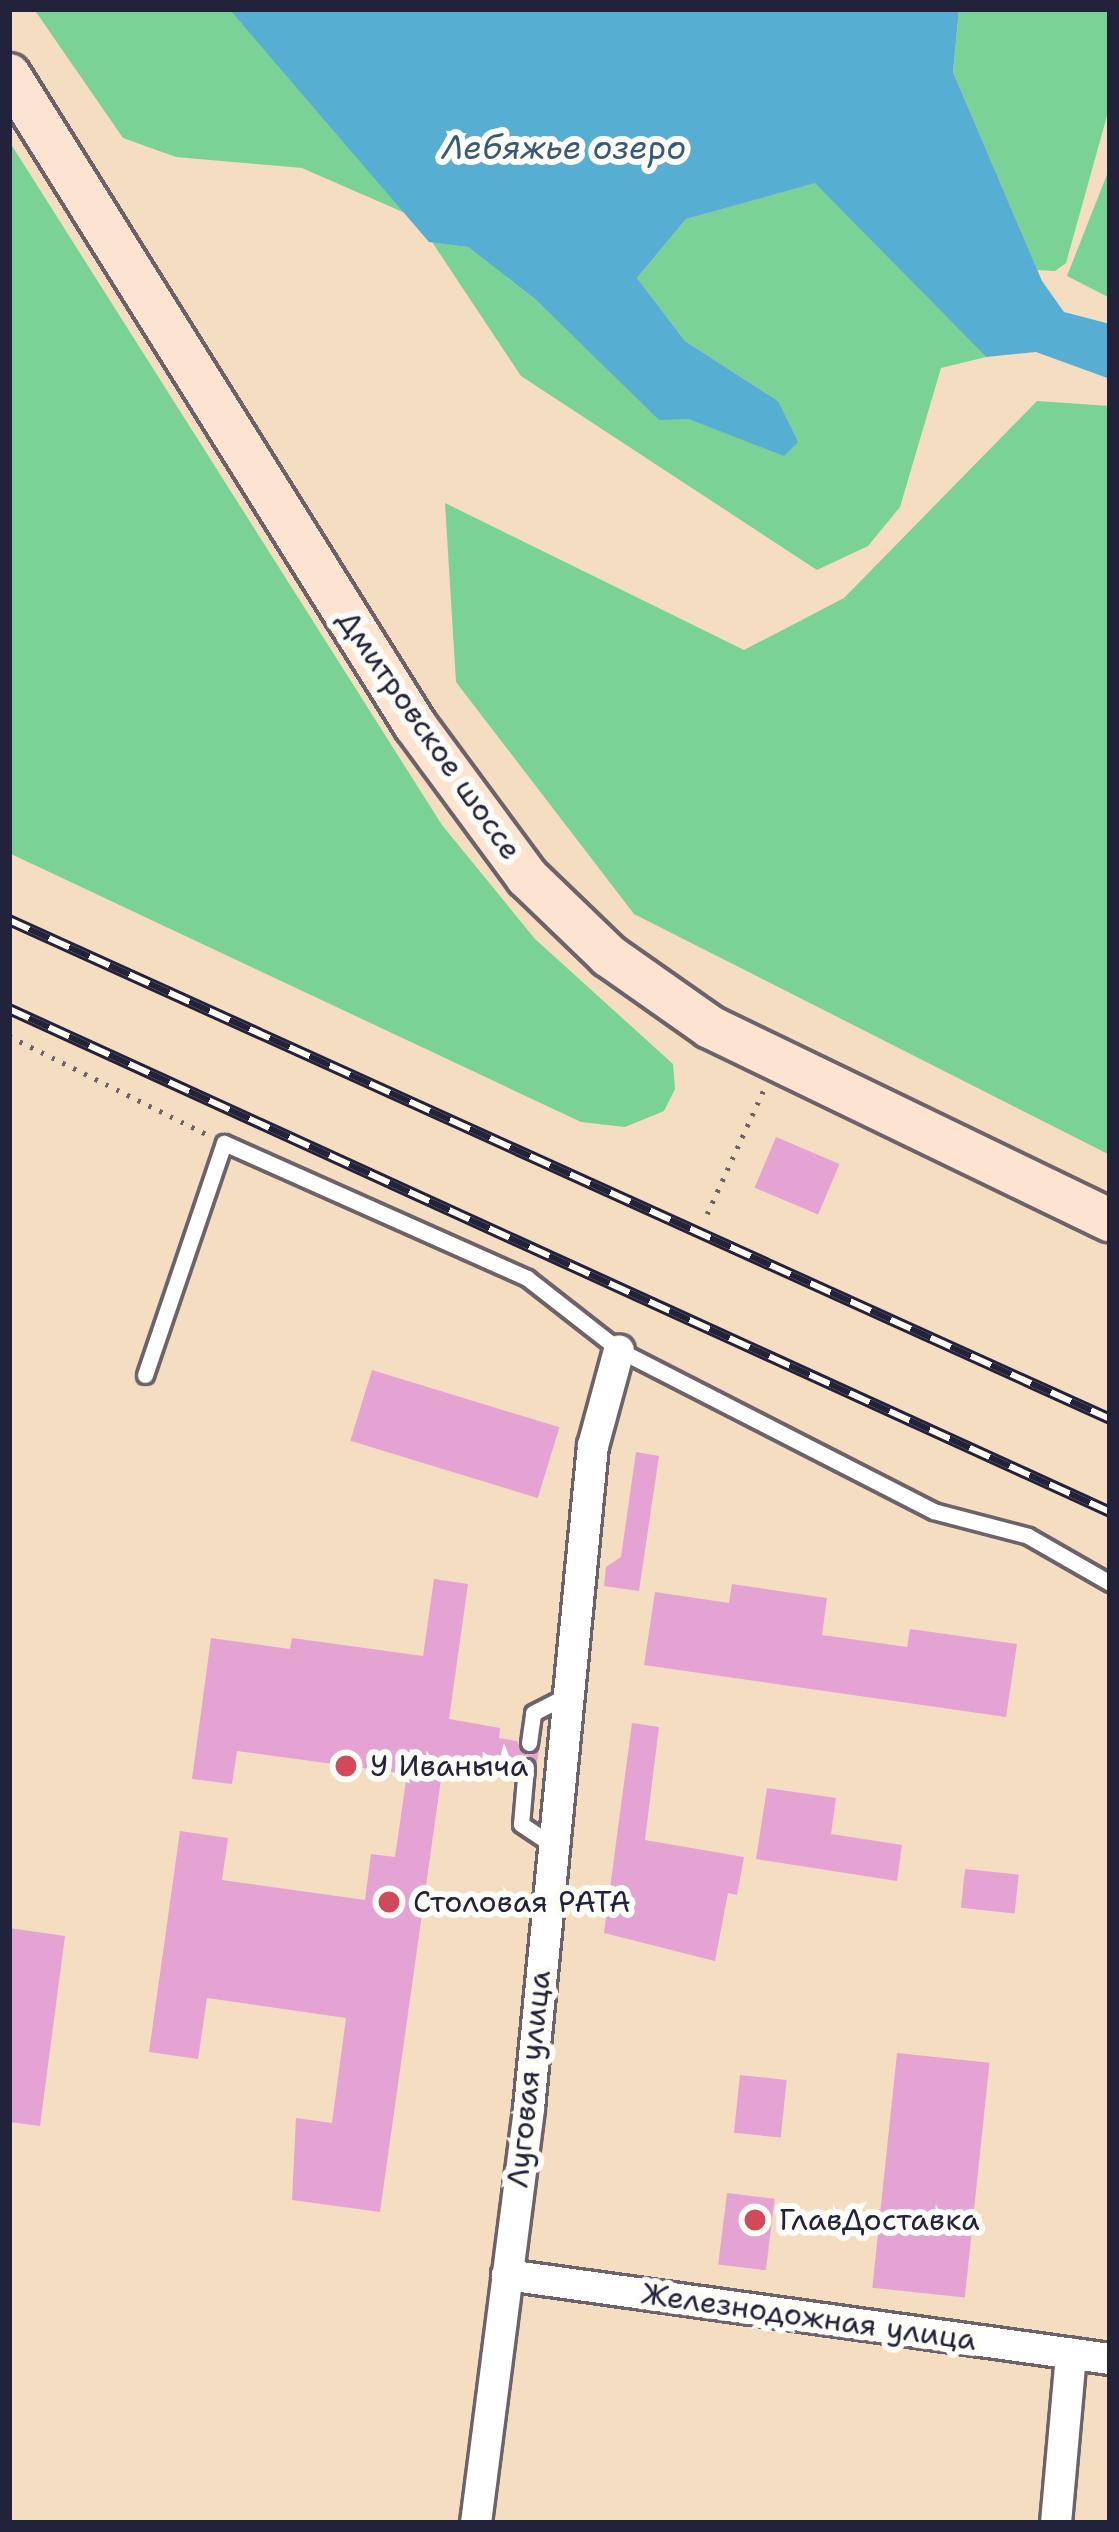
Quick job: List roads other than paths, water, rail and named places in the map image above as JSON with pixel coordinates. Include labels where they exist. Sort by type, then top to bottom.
[{"type":"main road","name":"Дмитровское шоссе","points":[[9,75],[353,629],[491,832],[609,956],[776,1062],[1110,1220]]},
{"type":"street","name":"Луговая улица","points":[[476,2523],[507,2275],[593,1446],[619,1350]]},
{"type":"street","name":"Железнодожная улица","points":[[507,2275],[1110,2359]]},
{"type":"street","points":[[1056,2523],[1071,2354]]},
{"type":"lane","points":[[145,1375],[224,1143],[526,1278],[619,1350],[933,1511],[1028,1536],[1110,1582]]},
{"type":"lane","points":[[529,1743],[532,1713],[570,1694]]},
{"type":"lane","points":[[526,1767],[521,1824],[551,1844]]},
{"type":"water","name":"Лебяжье озеро","points":[[229,9],[959,9],[953,72],[1042,281],[1064,312],[1110,324],[1110,379],[1036,352],[986,357],[815,183],[686,219],[637,278],[685,341],[778,401],[798,442],[784,456],[688,419],[659,420],[535,299],[468,247],[429,242]]},
{"type":"railway","points":[[9,920],[1110,1419]]},
{"type":"railway","points":[[9,1009],[1110,1512]]},
{"type":"place","name":"У Иваныча","points":[[346,1766]]},
{"type":"place","name":"Столовая РАТА","points":[[389,1902]]},
{"type":"place","name":"ГлавДоставка","points":[[755,2220]]}]
